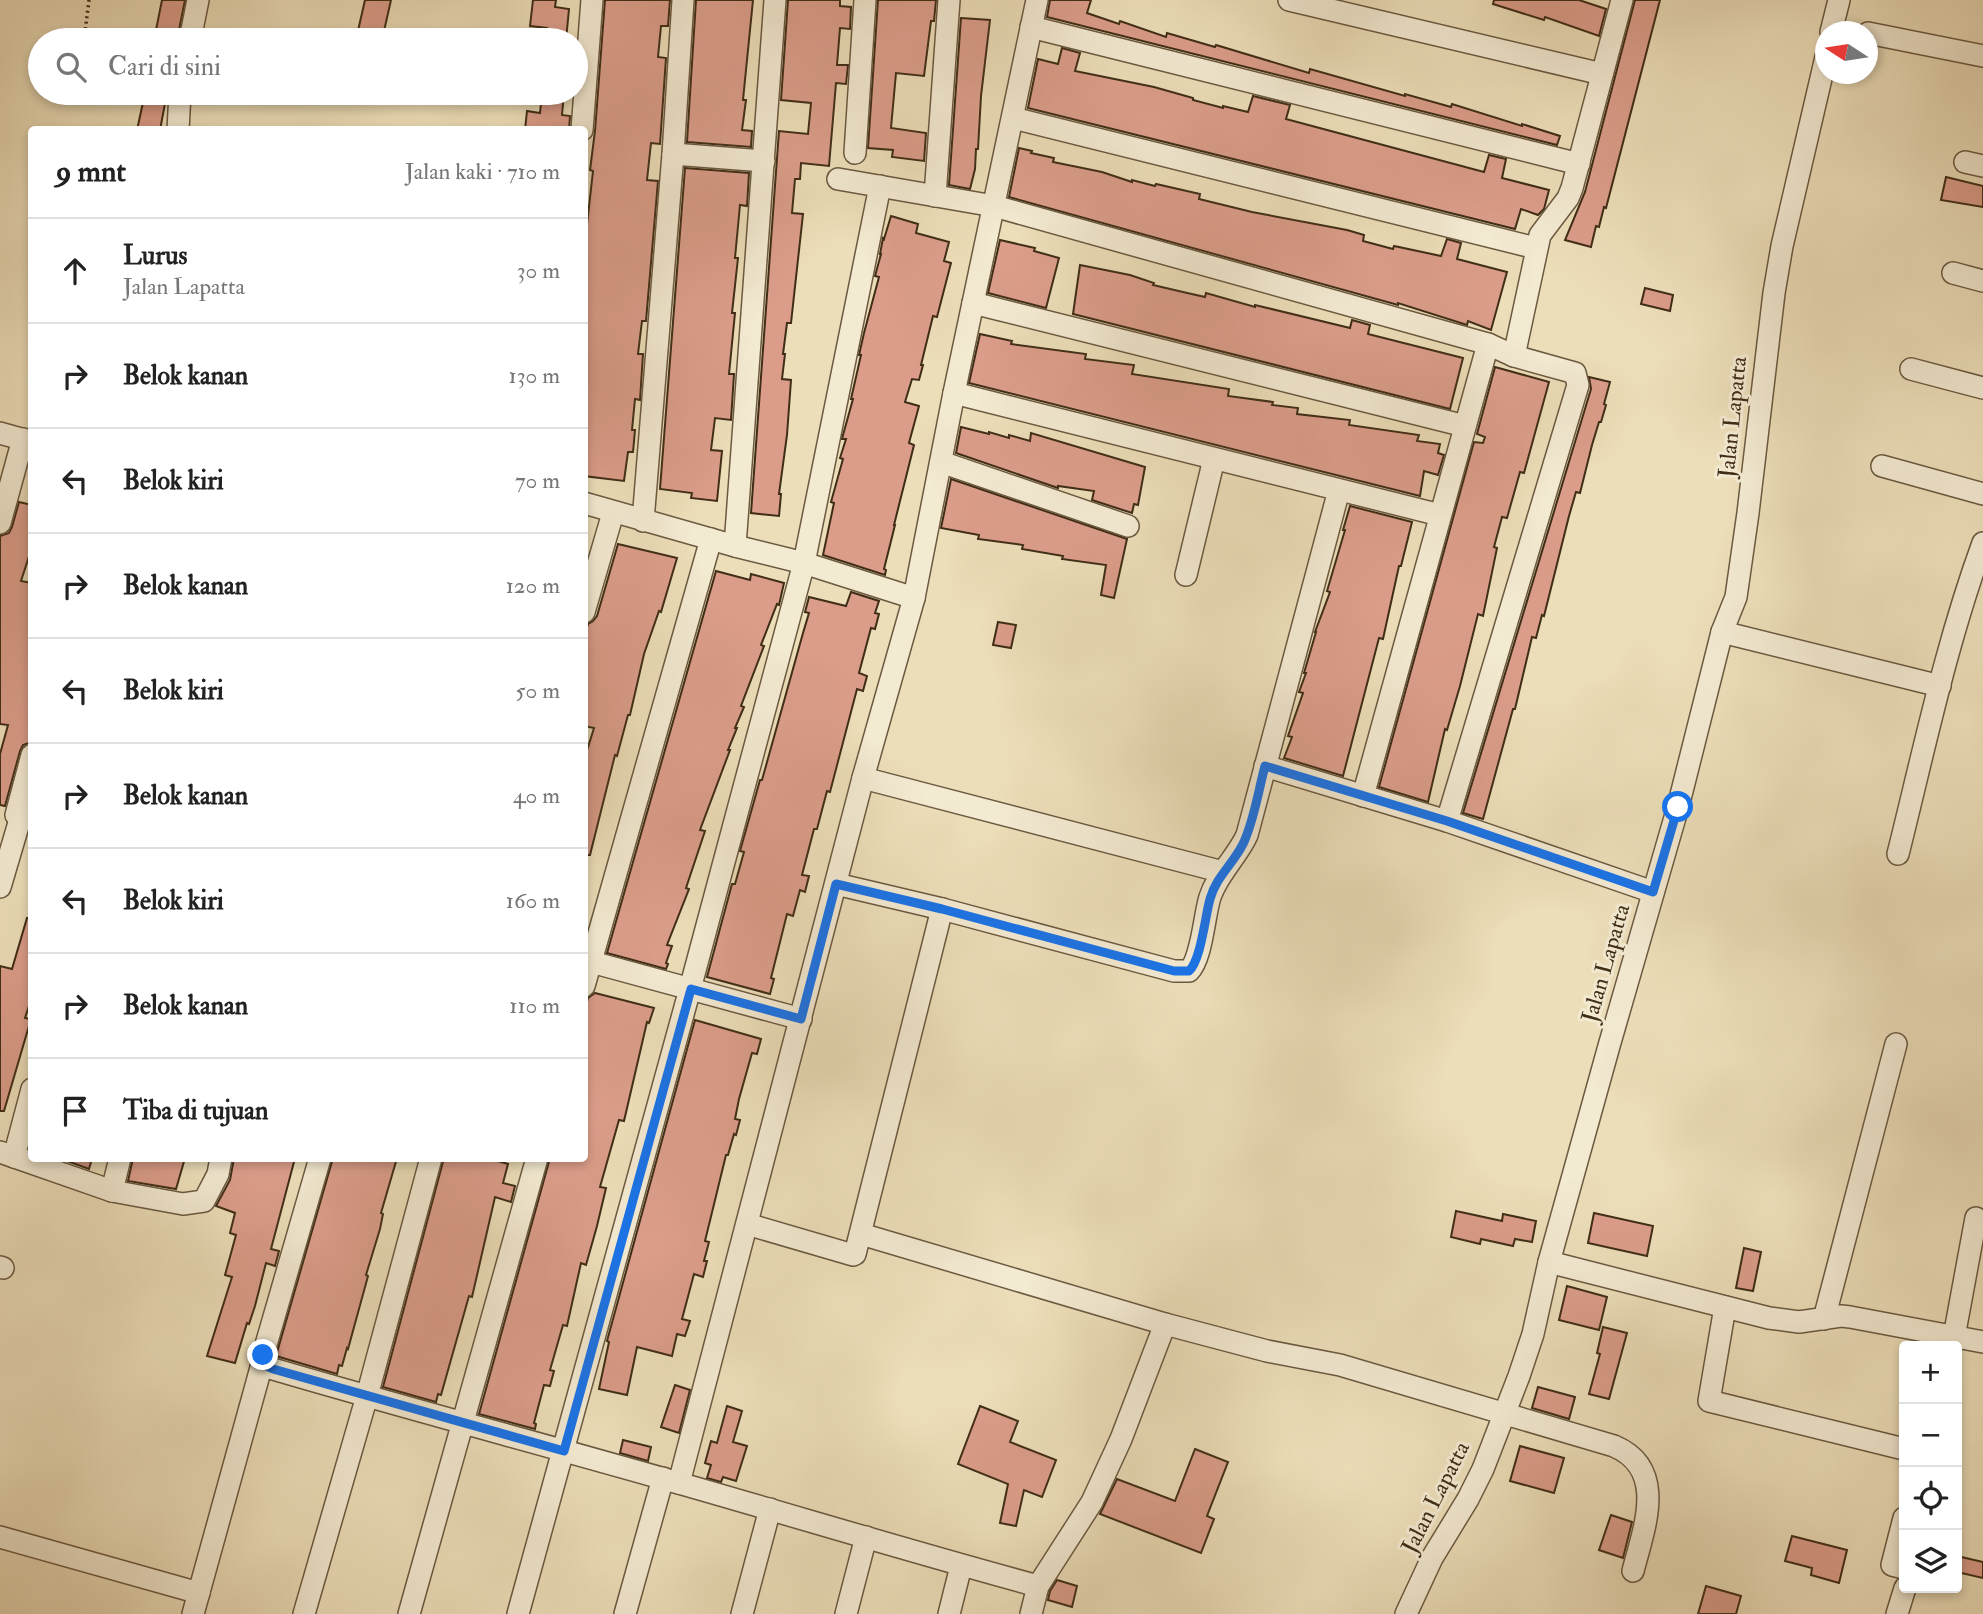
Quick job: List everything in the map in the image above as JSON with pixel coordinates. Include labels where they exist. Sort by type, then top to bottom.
[{"type":"street","points":[[192,28],[198,0]]},
{"type":"street","points":[[588,52],[592,0]]},
{"type":"street","points":[[643,521],[683,0]]},
{"type":"street","points":[[735,546],[775,0]]},
{"type":"street","points":[[855,153],[865,0]]},
{"type":"street","points":[[935,196],[948,0]]},
{"type":"street","points":[[625,1614],[671,1481],[747,1224],[863,778],[914,598],[954,393],[1037,0]]},
{"type":"street","points":[[1289,0],[1602,74]]},
{"type":"street","points":[[1514,356],[1536,248],[1540,235],[1567,198],[1622,0]]},
{"type":"street","points":[[1834,21],[1839,0]]},
{"type":"street","points":[[1031,27],[1578,164]]},
{"type":"street","points":[[1878,35],[1983,55]]},
{"type":"street","name":"Jalan Lapatta","points":[[1406,1614],[1432,1558],[1473,1489],[1504,1415],[1533,1334],[1549,1262],[1678,807],[1722,632],[1735,597],[1757,443],[1766,345],[1782,246],[1819,84]]},
{"type":"street","points":[[178,126],[179,105]]},
{"type":"street","points":[[582,126],[584,105]]},
{"type":"street","points":[[1013,118],[1536,248]]},
{"type":"street","points":[[673,154],[764,161]]},
{"type":"street","points":[[838,179],[994,206],[1488,344],[1514,356],[1573,371],[1578,386],[1447,821]]},
{"type":"street","points":[[519,1614],[691,989],[804,563],[880,186]]},
{"type":"street","points":[[1954,272],[1983,281]]},
{"type":"street","points":[[973,303],[1465,426]]},
{"type":"street","points":[[1363,796],[1488,344]]},
{"type":"street","points":[[1911,369],[1983,388]]},
{"type":"street","points":[[954,393],[1440,515]]},
{"type":"street","points":[[0,433],[27,440],[0,523]]},
{"type":"street","points":[[1186,575],[1214,459]]},
{"type":"street","points":[[941,462],[1128,526]]},
{"type":"street","points":[[1882,466],[1983,494]]},
{"type":"street","points":[[836,884],[942,909],[1174,971],[1189,971],[1196,961],[1210,897],[1247,835],[1339,490]]},
{"type":"street","points":[[588,504],[804,563],[914,598]]},
{"type":"street","points":[[588,598],[613,513]]},
{"type":"street","points":[[711,539],[588,961],[801,1019]]},
{"type":"street","points":[[1898,854],[1940,686],[1974,593],[1983,543]]},
{"type":"street","points":[[1722,632],[1940,686]]},
{"type":"street","points":[[1265,766],[1447,821],[1653,892]]},
{"type":"street","points":[[0,887],[28,771]]},
{"type":"street","points":[[863,778],[1223,872]]},
{"type":"street","points":[[747,1224],[853,1255],[857,1252],[942,909]]},
{"type":"street","points":[[1824,1319],[1896,1044]]},
{"type":"street","points":[[28,1100],[7,1155],[112,1191],[183,1204],[204,1201],[218,1174],[220,1162]]},
{"type":"street","points":[[112,1191],[119,1162]]},
{"type":"street","points":[[193,1614],[319,1162]]},
{"type":"street","points":[[304,1614],[367,1396],[430,1162]]},
{"type":"street","points":[[409,1614],[536,1162]]},
{"type":"street","points":[[1954,1337],[1976,1219]]},
{"type":"street","points":[[861,1234],[1165,1324],[1267,1351],[1340,1365],[1614,1446],[1637,1461],[1647,1482],[1644,1530],[1633,1571]]},
{"type":"street","points":[[1549,1262],[1769,1318],[1799,1322],[1850,1317],[1983,1342]]},
{"type":"street","points":[[1725,1307],[1709,1401],[1899,1448]]},
{"type":"street","points":[[1031,1614],[1038,1586],[1092,1502],[1121,1439],[1165,1324]]},
{"type":"street","points":[[262,1364],[1038,1586]]},
{"type":"street","points":[[741,1614],[770,1509]]},
{"type":"street","points":[[0,1537],[199,1593]]},
{"type":"street","points":[[846,1614],[866,1537]]},
{"type":"street","points":[[1899,1538],[1892,1565],[1899,1567]]},
{"type":"street","points":[[949,1614],[961,1566]]},
{"type":"street","points":[[1897,1614],[1903,1593]]},
{"type":"path","points":[[86,28],[89,0]]},
{"type":"building","points":[[162,0],[185,0],[179,28],[156,28]]},
{"type":"building","points":[[365,0],[391,0],[385,28],[359,28]]},
{"type":"building","points":[[533,0],[556,0],[555,7],[569,9],[567,28],[530,26]]},
{"type":"building","points":[[605,0],[670,0],[668,26],[661,26],[658,57],[666,58],[660,144],[651,143],[647,180],[658,181],[646,321],[642,321],[638,354],[643,354],[640,400],[635,399],[633,452],[628,452],[624,481],[588,476],[588,215]]},
{"type":"building","points":[[696,0],[753,0],[742,130],[752,131],[751,147],[687,142]]},
{"type":"building","points":[[788,0],[840,0],[840,6],[851,7],[850,29],[840,28],[837,65],[848,65],[846,84],[836,83],[829,166],[801,163],[800,179],[795,179],[792,213],[803,214],[791,323],[787,323],[783,354],[782,379],[791,380],[779,516],[751,513],[779,131],[808,134],[811,103],[781,100]]},
{"type":"building","points":[[878,0],[936,0],[924,76],[896,73],[891,128],[926,133],[924,161],[892,157],[893,150],[868,148]]},
{"type":"building","points":[[1050,0],[1091,0],[1087,13],[1119,24],[1120,21],[1166,37],[1167,33],[1215,47],[1216,45],[1309,73],[1310,69],[1405,96],[1451,107],[1452,104],[1560,136],[1557,145],[1047,17]]},
{"type":"building","points":[[1494,0],[1579,0],[1606,9],[1599,36],[1545,17],[1544,20],[1493,4]]},
{"type":"building","points":[[1635,0],[1660,0],[1606,208],[1604,207],[1599,227],[1596,226],[1591,247],[1565,240],[1585,192]]},
{"type":"building","points":[[961,18],[990,20],[978,149],[970,189],[949,185]]},
{"type":"building","points":[[1062,48],[1080,53],[1075,71],[1154,87],[1223,108],[1248,112],[1253,96],[1290,105],[1286,119],[1484,172],[1489,155],[1506,159],[1502,178],[1549,190],[1544,209],[1538,215],[1521,209],[1515,229],[1028,108],[1038,59],[1058,64]]},
{"type":"building","points":[[142,105],[165,105],[161,126],[138,126]]},
{"type":"building","points":[[541,105],[563,105],[562,115],[570,116],[569,126],[525,126],[527,111],[540,113]]},
{"type":"building","points":[[1019,148],[1054,158],[1053,162],[1102,172],[1132,182],[1156,184],[1200,194],[1199,199],[1347,230],[1364,235],[1363,241],[1393,249],[1394,246],[1441,256],[1447,239],[1461,243],[1457,259],[1507,272],[1491,330],[1468,321],[1467,325],[1398,303],[1009,197]]},
{"type":"building","points":[[685,168],[749,173],[747,206],[740,205],[735,258],[738,258],[729,374],[734,374],[731,420],[715,418],[711,450],[722,451],[717,501],[691,498],[692,493],[660,489]]},
{"type":"building","points":[[1946,177],[1983,186],[1983,207],[1941,200]]},
{"type":"building","points":[[891,216],[918,224],[916,233],[949,242],[944,261],[951,263],[937,317],[933,316],[919,380],[912,379],[905,402],[919,406],[909,443],[914,445],[884,569],[885,575],[823,555],[834,503],[831,502],[843,459],[840,458],[846,439],[842,439],[853,399],[864,333],[879,277],[875,276],[883,238]]},
{"type":"building","points":[[1000,240],[1035,248],[1034,251],[1059,258],[1046,308],[988,293]]},
{"type":"building","points":[[1080,265],[1130,275],[1154,283],[1153,285],[1183,292],[1205,297],[1206,293],[1350,328],[1352,320],[1370,325],[1368,334],[1463,358],[1450,409],[1073,314]]},
{"type":"building","points":[[1645,288],[1673,295],[1670,311],[1641,304]]},
{"type":"building","points":[[980,334],[1012,341],[1011,344],[1086,354],[1085,359],[1134,365],[1132,374],[1229,389],[1228,396],[1298,408],[1297,414],[1350,420],[1349,425],[1419,435],[1417,441],[1440,444],[1438,453],[1444,455],[1438,475],[1424,471],[1420,496],[969,383]]},
{"type":"building","points":[[1495,367],[1549,382],[1524,473],[1520,472],[1507,518],[1502,517],[1494,547],[1497,548],[1483,616],[1478,614],[1460,686],[1447,730],[1445,729],[1428,802],[1379,787],[1474,442],[1483,443],[1485,437],[1477,434]]},
{"type":"building","points":[[1589,377],[1610,382],[1604,404],[1606,405],[1580,493],[1576,492],[1544,616],[1542,615],[1536,638],[1532,637],[1515,709],[1483,819],[1463,813],[1591,389]]},
{"type":"building","points":[[961,427],[1030,441],[1031,433],[1145,467],[1138,505],[1134,504],[1132,513],[1092,500],[1094,491],[1058,488],[956,453]]},
{"type":"building","points":[[951,479],[1127,539],[1114,598],[1101,595],[1106,565],[1062,559],[1063,556],[1022,549],[1023,545],[978,539],[979,535],[941,528]]},
{"type":"building","points":[[19,502],[28,504],[28,559],[21,581],[28,582],[28,743],[23,745],[20,751],[5,806],[0,805],[0,754],[8,725],[0,724],[0,536],[9,533]]},
{"type":"building","points":[[1350,506],[1412,522],[1383,639],[1379,638],[1343,776],[1284,758],[1292,737],[1288,736],[1303,693],[1299,692],[1315,632],[1330,592],[1327,591]]},
{"type":"building","points":[[618,544],[677,558],[661,612],[659,611],[644,654],[630,715],[617,756],[615,755],[588,855],[588,747],[594,728],[588,727],[588,624],[597,616]]},
{"type":"building","points":[[716,571],[750,580],[751,574],[784,583],[779,605],[777,604],[761,645],[764,646],[741,706],[744,707],[730,750],[700,830],[705,831],[686,888],[689,889],[667,945],[672,946],[666,969],[607,953]]},
{"type":"building","points":[[851,592],[879,601],[875,613],[879,614],[875,629],[871,628],[859,673],[867,676],[863,691],[857,689],[830,792],[827,791],[817,829],[814,829],[802,875],[809,876],[805,892],[800,890],[793,916],[787,914],[771,978],[774,979],[770,994],[707,977],[732,884],[735,884],[744,852],[740,851],[809,613],[805,612],[809,597],[846,606]]},
{"type":"building","points":[[998,622],[1016,625],[1011,648],[993,645]]},
{"type":"building","points":[[28,918],[28,1009],[25,1018],[28,1018],[28,1029],[4,1111],[0,1111],[0,966],[12,969]]},
{"type":"building","points":[[595,993],[654,1008],[649,1023],[647,1022],[624,1121],[619,1120],[600,1187],[606,1188],[586,1265],[581,1263],[567,1326],[563,1325],[550,1370],[554,1371],[550,1386],[544,1385],[534,1423],[535,1429],[479,1414],[549,1162],[588,1162],[588,998]]},
{"type":"building","points":[[695,1020],[761,1039],[757,1054],[752,1053],[739,1099],[735,1119],[740,1120],[726,1155],[705,1241],[709,1242],[703,1277],[694,1274],[682,1319],[690,1321],[685,1336],[677,1334],[672,1356],[637,1347],[627,1395],[599,1389],[609,1342],[607,1341]]},
{"type":"building","points":[[70,1162],[91,1162],[89,1169]]},
{"type":"building","points":[[132,1162],[184,1162],[176,1189],[128,1181]]},
{"type":"building","points":[[233,1162],[294,1162],[271,1249],[279,1251],[275,1266],[266,1263],[255,1306],[235,1363],[207,1356],[232,1277],[225,1275],[236,1235],[230,1233],[235,1213],[216,1206],[230,1180]]},
{"type":"building","points":[[332,1162],[396,1162],[381,1213],[380,1229],[366,1275],[368,1276],[342,1366],[339,1365],[337,1374],[276,1356]]},
{"type":"building","points":[[443,1162],[508,1164],[503,1183],[515,1186],[511,1202],[495,1197],[472,1297],[469,1296],[441,1395],[438,1394],[436,1402],[383,1387]]},
{"type":"building","points":[[1456,1211],[1502,1221],[1503,1214],[1536,1221],[1532,1242],[1515,1239],[1513,1246],[1481,1239],[1480,1244],[1451,1237]]},
{"type":"building","points":[[1594,1213],[1653,1226],[1647,1256],[1588,1243]]},
{"type":"building","points":[[1744,1248],[1761,1252],[1753,1291],[1736,1288]]},
{"type":"building","points":[[1567,1286],[1607,1297],[1599,1330],[1559,1320]]},
{"type":"building","points":[[1603,1327],[1627,1333],[1609,1399],[1589,1394],[1600,1354],[1597,1353]]},
{"type":"building","points":[[675,1385],[690,1390],[679,1433],[661,1427]]},
{"type":"building","points":[[1538,1387],[1575,1397],[1569,1419],[1532,1408]]},
{"type":"building","points":[[727,1406],[742,1411],[733,1442],[747,1446],[736,1481],[723,1477],[721,1482],[707,1478],[711,1465],[705,1463],[711,1441],[717,1443]]},
{"type":"building","points":[[980,1406],[1018,1421],[1010,1442],[1056,1460],[1042,1497],[1024,1490],[1016,1526],[1000,1523],[1008,1484],[958,1464]]},
{"type":"building","points":[[623,1440],[651,1447],[648,1461],[620,1453]]},
{"type":"building","points":[[1520,1446],[1564,1458],[1554,1493],[1510,1481]]},
{"type":"building","points":[[1195,1449],[1228,1462],[1207,1516],[1214,1519],[1201,1553],[1100,1514],[1117,1479],[1175,1501]]},
{"type":"building","points":[[1611,1515],[1632,1522],[1623,1558],[1599,1550]]},
{"type":"building","points":[[1792,1536],[1847,1550],[1839,1583],[1811,1575],[1812,1568],[1785,1561]]},
{"type":"building","points":[[1962,1557],[1983,1562],[1983,1578],[1962,1573]]},
{"type":"building","points":[[1057,1580],[1077,1586],[1072,1607],[1048,1600]]},
{"type":"building","points":[[1706,1586],[1741,1596],[1736,1614],[1698,1614]]},
{"type":"route","points":[[263,1355],[262,1364],[273,1369],[564,1451],[691,989],[801,1019],[836,884],[1181,972],[1189,971],[1196,961],[1210,897],[1247,835],[1265,766],[1447,821],[1653,892],[1678,807]]}]
